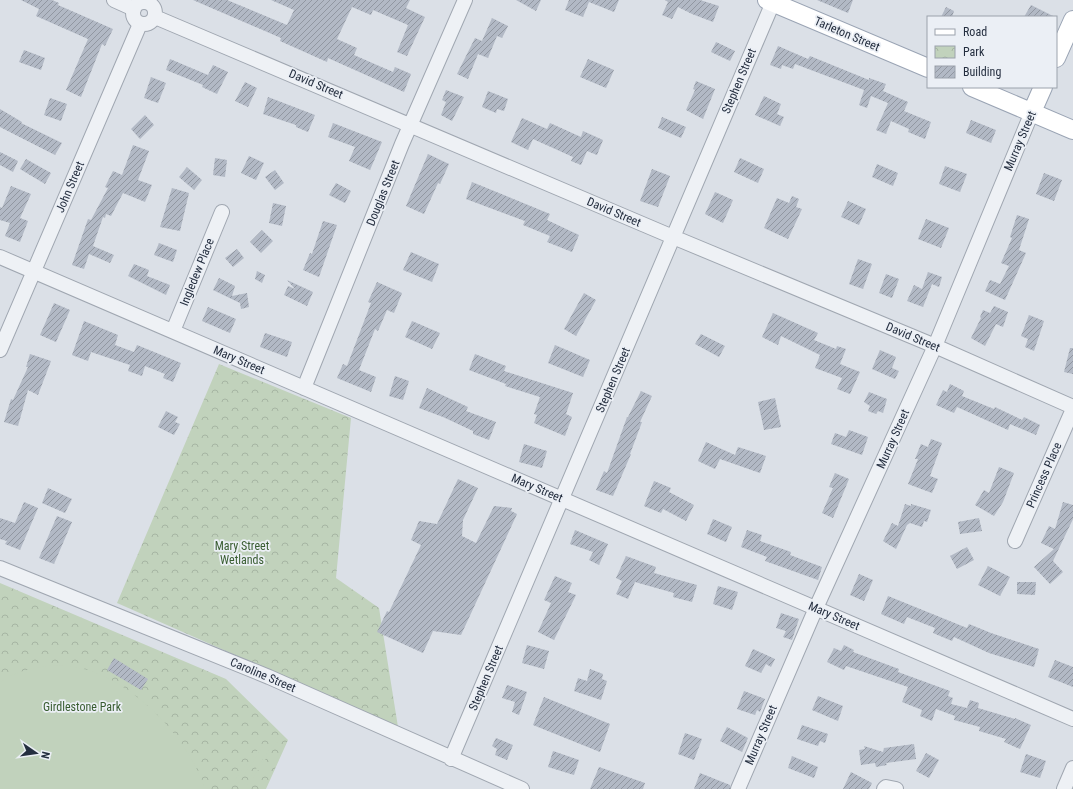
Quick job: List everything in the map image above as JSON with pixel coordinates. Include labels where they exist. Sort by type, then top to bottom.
[{"type":"main road","name":"Tarleton Street","points":[[771,1],[927,68]]},
{"type":"main road","points":[[1057,56],[1073,20]]},
{"type":"main road","points":[[974,88],[1073,130]]},
{"type":"main road","name":"Murray Street","points":[[1032,112],[1043,88]]},
{"type":"street","points":[[114,0],[134,9]]},
{"type":"street","name":"Douglas Street","points":[[304,388],[411,125],[465,0]]},
{"type":"street","points":[[149,1],[154,7],[155,17],[151,23],[140,24],[133,16],[134,9],[140,3],[149,1]]},
{"type":"street","name":"Stephen Street","points":[[451,759],[673,237],[771,1]]},
{"type":"street","name":"David Street","points":[[155,17],[673,237],[935,346],[1073,408]]},
{"type":"street","name":"John Street","points":[[0,350],[140,24]]},
{"type":"street","name":"Murray Street","points":[[738,789],[816,608],[935,346],[1032,112]]},
{"type":"street","name":"Ingledew Place","points":[[173,331],[222,212]]},
{"type":"street","name":"Mary Street","points":[[0,257],[1073,719]]},
{"type":"street","name":"Princess Place","points":[[1015,541],[1073,408]]},
{"type":"street","name":"Caroline Street","points":[[0,568],[276,680],[451,759],[522,789]]},
{"type":"street","points":[[1064,789],[1073,768]]},
{"type":"street","points":[[884,789],[886,787],[896,789]]},
{"type":"green space","name":"Mary Street Wetlands","points":[[219,364],[351,418],[336,578],[379,608],[398,727],[117,603]]},
{"type":"green space","name":"Girdlestone Park","points":[[0,583],[226,679],[288,740],[266,789],[0,789]]},
{"type":"green space","points":[[52,665],[88,670],[125,688],[143,702],[174,734],[187,752],[205,789],[0,789],[0,682],[18,673]]},
{"type":"green space","points":[[278,737],[280,738],[245,789],[242,789]]},
{"type":"green space","points":[[264,742],[265,743],[238,784],[234,781]]},
{"type":"building","points":[[21,0],[52,0],[59,3],[58,5],[113,29],[105,46],[102,44],[81,97],[66,90],[88,39],[36,16],[39,9]]},
{"type":"building","points":[[193,0],[227,0],[287,25],[294,10],[271,0],[410,0],[406,8],[425,17],[407,56],[397,52],[408,25],[373,10],[371,15],[352,7],[337,39],[357,48],[354,55],[393,72],[395,67],[411,74],[404,92],[328,58],[327,62],[280,41],[281,38]]},
{"type":"building","points":[[516,0],[541,0],[536,11]]},
{"type":"building","points":[[569,0],[619,0],[614,12],[589,2],[583,17],[565,10]]},
{"type":"building","points":[[665,0],[700,0],[719,6],[713,22],[678,7],[672,19],[662,15],[668,2]]},
{"type":"building","points":[[817,0],[853,0],[848,13]]},
{"type":"building","points":[[1031,5],[1053,16],[1025,16]]},
{"type":"building","points":[[946,7],[954,11],[952,16],[942,16]]},
{"type":"building","points":[[492,18],[508,26],[502,38],[497,36],[488,58],[478,54],[468,79],[457,74],[475,38],[482,41]]},
{"type":"building","points":[[716,42],[735,51],[730,61],[711,52]]},
{"type":"building","points":[[778,46],[808,59],[810,56],[869,80],[869,78],[886,84],[883,91],[908,102],[904,111],[931,122],[925,139],[908,132],[909,129],[891,121],[886,134],[876,130],[888,103],[871,96],[867,108],[859,105],[864,90],[795,64],[793,69],[782,65],[781,69],[770,65]]},
{"type":"building","points":[[24,50],[45,58],[41,70],[19,62]]},
{"type":"building","points":[[170,59],[208,75],[213,65],[228,72],[217,94],[202,87],[203,85],[166,70]]},
{"type":"building","points":[[588,59],[614,70],[606,88],[580,77]]},
{"type":"building","points":[[151,77],[166,83],[158,103],[144,98]]},
{"type":"building","points":[[696,81],[715,89],[703,119],[686,110],[695,90],[693,89]]},
{"type":"building","points":[[245,82],[257,88],[248,107],[235,101]]},
{"type":"building","points":[[446,90],[464,97],[452,121],[441,115],[446,102],[442,100]]},
{"type":"building","points":[[488,91],[508,99],[504,111],[497,109],[496,113],[482,107]]},
{"type":"building","points":[[764,96],[781,104],[777,114],[784,117],[780,126],[755,115]]},
{"type":"building","points":[[268,97],[315,115],[308,132],[296,127],[296,125],[263,114]]},
{"type":"building","points":[[50,98],[67,104],[61,121],[44,115]]},
{"type":"building","points":[[0,109],[22,122],[21,123],[62,143],[55,155],[0,127]]},
{"type":"building","points":[[145,115],[154,125],[140,139],[131,129]]},
{"type":"building","points":[[662,117],[686,127],[681,138],[658,128]]},
{"type":"building","points":[[522,118],[547,129],[550,123],[581,137],[583,131],[603,140],[597,155],[587,151],[581,165],[571,161],[573,157],[533,139],[528,150],[511,142]]},
{"type":"building","points":[[971,120],[996,130],[991,143],[966,133]]},
{"type":"building","points":[[333,123],[382,142],[370,170],[349,161],[355,147],[328,137]]},
{"type":"building","points":[[133,145],[149,151],[138,180],[152,185],[145,202],[123,193],[111,216],[106,214],[105,218],[103,217],[93,246],[114,255],[110,263],[89,254],[84,269],[72,265],[88,219],[91,220],[108,188],[105,187],[113,171],[122,175]]},
{"type":"building","points":[[0,152],[18,161],[13,172],[0,165]]},
{"type":"building","points":[[428,154],[449,164],[440,184],[438,183],[424,214],[406,206]]},
{"type":"building","points":[[249,156],[264,163],[256,180],[241,173]]},
{"type":"building","points":[[215,158],[227,160],[225,177],[213,175]]},
{"type":"building","points":[[740,158],[764,169],[758,183],[734,172]]},
{"type":"building","points":[[26,159],[51,173],[45,184],[20,169]]},
{"type":"building","points":[[877,164],[898,173],[893,186],[872,177]]},
{"type":"building","points":[[945,166],[967,174],[960,192],[939,184]]},
{"type":"building","points":[[187,167],[202,180],[194,190],[179,177]]},
{"type":"building","points":[[652,169],[670,176],[658,207],[640,201]]},
{"type":"building","points":[[275,170],[284,183],[275,190],[265,177]]},
{"type":"building","points":[[1044,173],[1062,180],[1054,201],[1036,194]]},
{"type":"building","points":[[472,182],[550,214],[547,220],[579,235],[572,252],[547,242],[550,236],[523,225],[525,221],[466,199]]},
{"type":"building","points":[[336,183],[351,191],[345,203],[329,195]]},
{"type":"building","points":[[11,186],[31,194],[20,218],[28,221],[20,242],[5,236],[10,223],[0,220],[0,207],[2,208]]},
{"type":"building","points":[[172,188],[189,193],[180,231],[160,227]]},
{"type":"building","points":[[715,192],[733,200],[723,223],[705,214]]},
{"type":"building","points":[[792,196],[799,199],[796,207],[802,209],[788,239],[764,228],[777,198],[789,203]]},
{"type":"building","points":[[848,201],[866,209],[859,225],[841,217]]},
{"type":"building","points":[[273,203],[286,206],[282,226],[269,223]]},
{"type":"building","points":[[1017,215],[1029,219],[1019,250],[1026,253],[1005,300],[985,291],[990,280],[1000,284],[1009,266],[1001,263],[1012,238],[1010,237]]},
{"type":"building","points":[[926,219],[949,228],[941,248],[918,239]]},
{"type":"building","points":[[323,221],[337,225],[319,277],[303,270],[310,253],[312,254]]},
{"type":"building","points":[[262,230],[273,241],[261,253],[250,242]]},
{"type":"building","points":[[159,243],[177,250],[173,262],[154,255]]},
{"type":"building","points":[[237,249],[244,258],[233,267],[225,258]]},
{"type":"building","points":[[411,252],[439,264],[432,282],[403,270]]},
{"type":"building","points":[[858,259],[872,264],[863,289],[849,284]]},
{"type":"building","points":[[134,264],[149,270],[147,276],[170,285],[166,295],[128,276]]},
{"type":"building","points":[[257,271],[265,275],[262,283],[255,279]]},
{"type":"building","points":[[928,272],[942,277],[939,287],[932,284],[923,307],[907,301],[914,285],[922,289]]},
{"type":"building","points":[[886,274],[899,279],[892,298],[879,293]]},
{"type":"building","points":[[219,278],[235,286],[232,296],[247,293],[249,307],[241,309],[240,303],[213,290]]},
{"type":"building","points":[[287,280],[313,292],[307,306],[284,295],[288,286],[295,289]]},
{"type":"building","points":[[377,282],[402,293],[394,313],[387,310],[378,331],[375,329],[359,370],[376,377],[371,392],[337,378],[343,364],[347,366],[371,303],[368,302]]},
{"type":"building","points":[[584,293],[596,300],[576,336],[564,329]]},
{"type":"building","points":[[54,303],[70,310],[56,342],[40,335]]},
{"type":"building","points":[[994,306],[1008,312],[1003,327],[996,324],[985,346],[971,338],[981,318],[980,317],[983,310],[990,313]]},
{"type":"building","points":[[208,307],[236,319],[230,333],[202,321]]},
{"type":"building","points":[[773,313],[818,333],[814,340],[836,349],[837,346],[846,349],[840,364],[860,372],[850,394],[837,389],[842,378],[815,368],[820,355],[781,336],[778,345],[762,337]]},
{"type":"building","points":[[1029,315],[1044,321],[1034,351],[1025,347],[1028,339],[1021,336]]},
{"type":"building","points":[[84,321],[118,335],[115,345],[134,352],[137,345],[181,363],[173,382],[163,378],[165,374],[145,366],[142,376],[128,371],[130,365],[91,352],[88,361],[72,355]]},
{"type":"building","points":[[412,321],[440,333],[432,349],[405,337]]},
{"type":"building","points":[[265,333],[292,342],[287,357],[260,347]]},
{"type":"building","points":[[701,334],[725,346],[719,357],[695,344]]},
{"type":"building","points":[[555,345],[590,360],[583,377],[548,363]]},
{"type":"building","points":[[1070,348],[1073,348],[1073,374],[1064,372]]},
{"type":"building","points":[[880,350],[896,357],[892,368],[899,371],[895,379],[872,369]]},
{"type":"building","points":[[30,354],[51,361],[38,395],[28,390],[18,426],[4,422],[11,399],[13,400],[28,367],[26,367]]},
{"type":"building","points":[[475,354],[506,366],[504,371],[573,393],[566,414],[572,417],[565,436],[534,423],[537,415],[534,414],[540,397],[505,386],[506,384],[469,370]]},
{"type":"building","points":[[395,376],[409,381],[403,400],[389,396]]},
{"type":"building","points":[[950,384],[964,391],[962,396],[994,409],[995,407],[1022,420],[1024,417],[1040,425],[1036,435],[1010,424],[1008,430],[957,407],[954,413],[936,405],[943,390],[947,392]]},
{"type":"building","points":[[427,388],[468,407],[466,411],[496,422],[489,440],[473,434],[473,431],[443,417],[419,408]]},
{"type":"building","points":[[641,391],[652,396],[640,422],[642,422],[631,454],[613,496],[596,490],[604,471],[607,473],[627,417]]},
{"type":"building","points":[[869,392],[887,399],[883,413],[878,411],[876,414],[868,411],[870,406],[864,402]]},
{"type":"building","points":[[775,398],[781,427],[764,430],[758,402]]},
{"type":"building","points":[[166,411],[178,417],[175,422],[180,424],[174,435],[158,427]]},
{"type":"building","points":[[849,430],[868,437],[862,455],[831,444],[835,433],[846,437]]},
{"type":"building","points":[[931,439],[942,443],[930,476],[938,479],[932,493],[908,484],[918,459],[915,459],[921,444],[928,447]]},
{"type":"building","points":[[706,442],[735,455],[738,447],[766,456],[760,473],[720,459],[715,469],[698,461]]},
{"type":"building","points":[[524,444],[547,451],[542,468],[519,462]]},
{"type":"building","points":[[999,467],[1014,473],[1003,502],[994,516],[975,505],[984,490],[989,493]]},
{"type":"building","points":[[835,473],[849,479],[833,518],[822,513],[833,488],[829,487]]},
{"type":"building","points":[[458,479],[478,488],[463,520],[462,536],[476,543],[494,506],[512,508],[511,511],[517,514],[461,635],[433,631],[423,653],[377,632],[387,611],[389,612],[421,545],[411,540],[419,521],[437,524]]},
{"type":"building","points":[[654,481],[671,488],[669,492],[694,505],[686,521],[663,509],[661,513],[644,506]]},
{"type":"building","points":[[48,488],[72,499],[65,513],[42,503]]},
{"type":"building","points":[[24,502],[38,508],[20,550],[5,544],[7,541],[0,539],[0,518],[15,523]]},
{"type":"building","points":[[1063,502],[1073,505],[1073,519],[1053,561],[1063,572],[1050,584],[1034,567],[1054,549],[1041,543],[1049,526],[1055,529]]},
{"type":"building","points":[[905,504],[911,506],[911,504],[931,510],[927,522],[924,521],[922,527],[910,523],[907,525],[896,549],[883,541],[892,523],[898,526]]},
{"type":"building","points":[[57,516],[72,522],[54,564],[39,558]]},
{"type":"building","points":[[979,518],[982,531],[960,534],[958,522]]},
{"type":"building","points":[[713,519],[732,527],[726,542],[707,534]]},
{"type":"building","points":[[575,530],[608,544],[599,565],[589,560],[593,552],[570,544]]},
{"type":"building","points":[[747,530],[762,535],[760,541],[791,552],[790,555],[822,567],[818,580],[765,561],[767,557],[741,547]]},
{"type":"building","points":[[967,547],[974,560],[957,569],[950,556]]},
{"type":"building","points":[[626,556],[656,567],[654,573],[697,585],[692,602],[673,597],[674,593],[635,582],[628,599],[616,594],[622,581],[616,578]]},
{"type":"building","points":[[988,566],[1010,577],[1000,596],[978,585]]},
{"type":"building","points":[[859,574],[873,580],[864,601],[850,595]]},
{"type":"building","points":[[555,576],[572,583],[568,592],[576,595],[554,640],[538,632],[551,603],[544,600]]},
{"type":"building","points":[[1017,582],[1036,582],[1035,595],[1017,594]]},
{"type":"building","points":[[718,586],[738,592],[732,610],[713,604]]},
{"type":"building","points":[[888,596],[967,628],[969,624],[1039,649],[1034,667],[989,653],[954,637],[952,641],[933,633],[935,628],[907,617],[904,624],[881,614]]},
{"type":"building","points":[[781,613],[799,619],[792,640],[783,637],[786,631],[776,628]]},
{"type":"building","points":[[527,645],[549,651],[544,669],[522,663]]},
{"type":"building","points":[[844,645],[854,650],[853,652],[899,669],[898,672],[950,691],[948,696],[953,698],[951,704],[967,708],[970,700],[979,703],[978,708],[1015,718],[1031,725],[1020,749],[1004,742],[1006,739],[979,731],[980,727],[954,720],[955,716],[936,709],[932,721],[920,716],[922,710],[902,702],[908,687],[846,666],[844,670],[827,662],[834,648],[841,651]]},
{"type":"building","points":[[753,649],[775,659],[771,667],[766,664],[761,673],[745,666]]},
{"type":"building","points":[[114,658],[148,679],[141,690],[107,670]]},
{"type":"building","points":[[1055,660],[1073,667],[1073,687],[1048,677]]},
{"type":"building","points":[[590,669],[603,674],[602,679],[607,681],[601,700],[574,691],[578,678],[587,681]]},
{"type":"building","points":[[507,685],[527,692],[519,715],[512,712],[515,702],[502,698]]},
{"type":"building","points":[[744,691],[765,699],[760,712],[757,710],[755,715],[737,709]]},
{"type":"building","points":[[818,696],[843,706],[838,721],[812,710]]},
{"type":"building","points":[[544,697],[610,724],[600,752],[533,725]]},
{"type":"building","points":[[802,725],[828,734],[825,743],[820,741],[818,746],[797,739]]},
{"type":"building","points":[[727,727],[748,738],[742,752],[720,741]]},
{"type":"building","points":[[685,733],[702,739],[694,760],[678,754]]},
{"type":"building","points":[[496,738],[513,745],[507,760],[495,755],[497,749],[492,746]]},
{"type":"building","points":[[914,744],[916,759],[886,763],[887,765],[876,767],[875,763],[861,765],[859,750],[865,749],[864,746],[883,752],[884,748]]},
{"type":"building","points":[[553,751],[579,760],[574,775],[548,767]]},
{"type":"building","points":[[926,753],[939,760],[929,778],[916,771]]},
{"type":"building","points":[[1026,754],[1046,761],[1040,778],[1020,772]]},
{"type":"building","points":[[792,756],[818,767],[814,778],[788,768]]},
{"type":"building","points":[[599,767],[645,783],[643,789],[590,789]]},
{"type":"building","points":[[851,772],[872,783],[869,789],[843,789]]},
{"type":"building","points":[[700,773],[730,785],[730,789],[694,789]]}]
